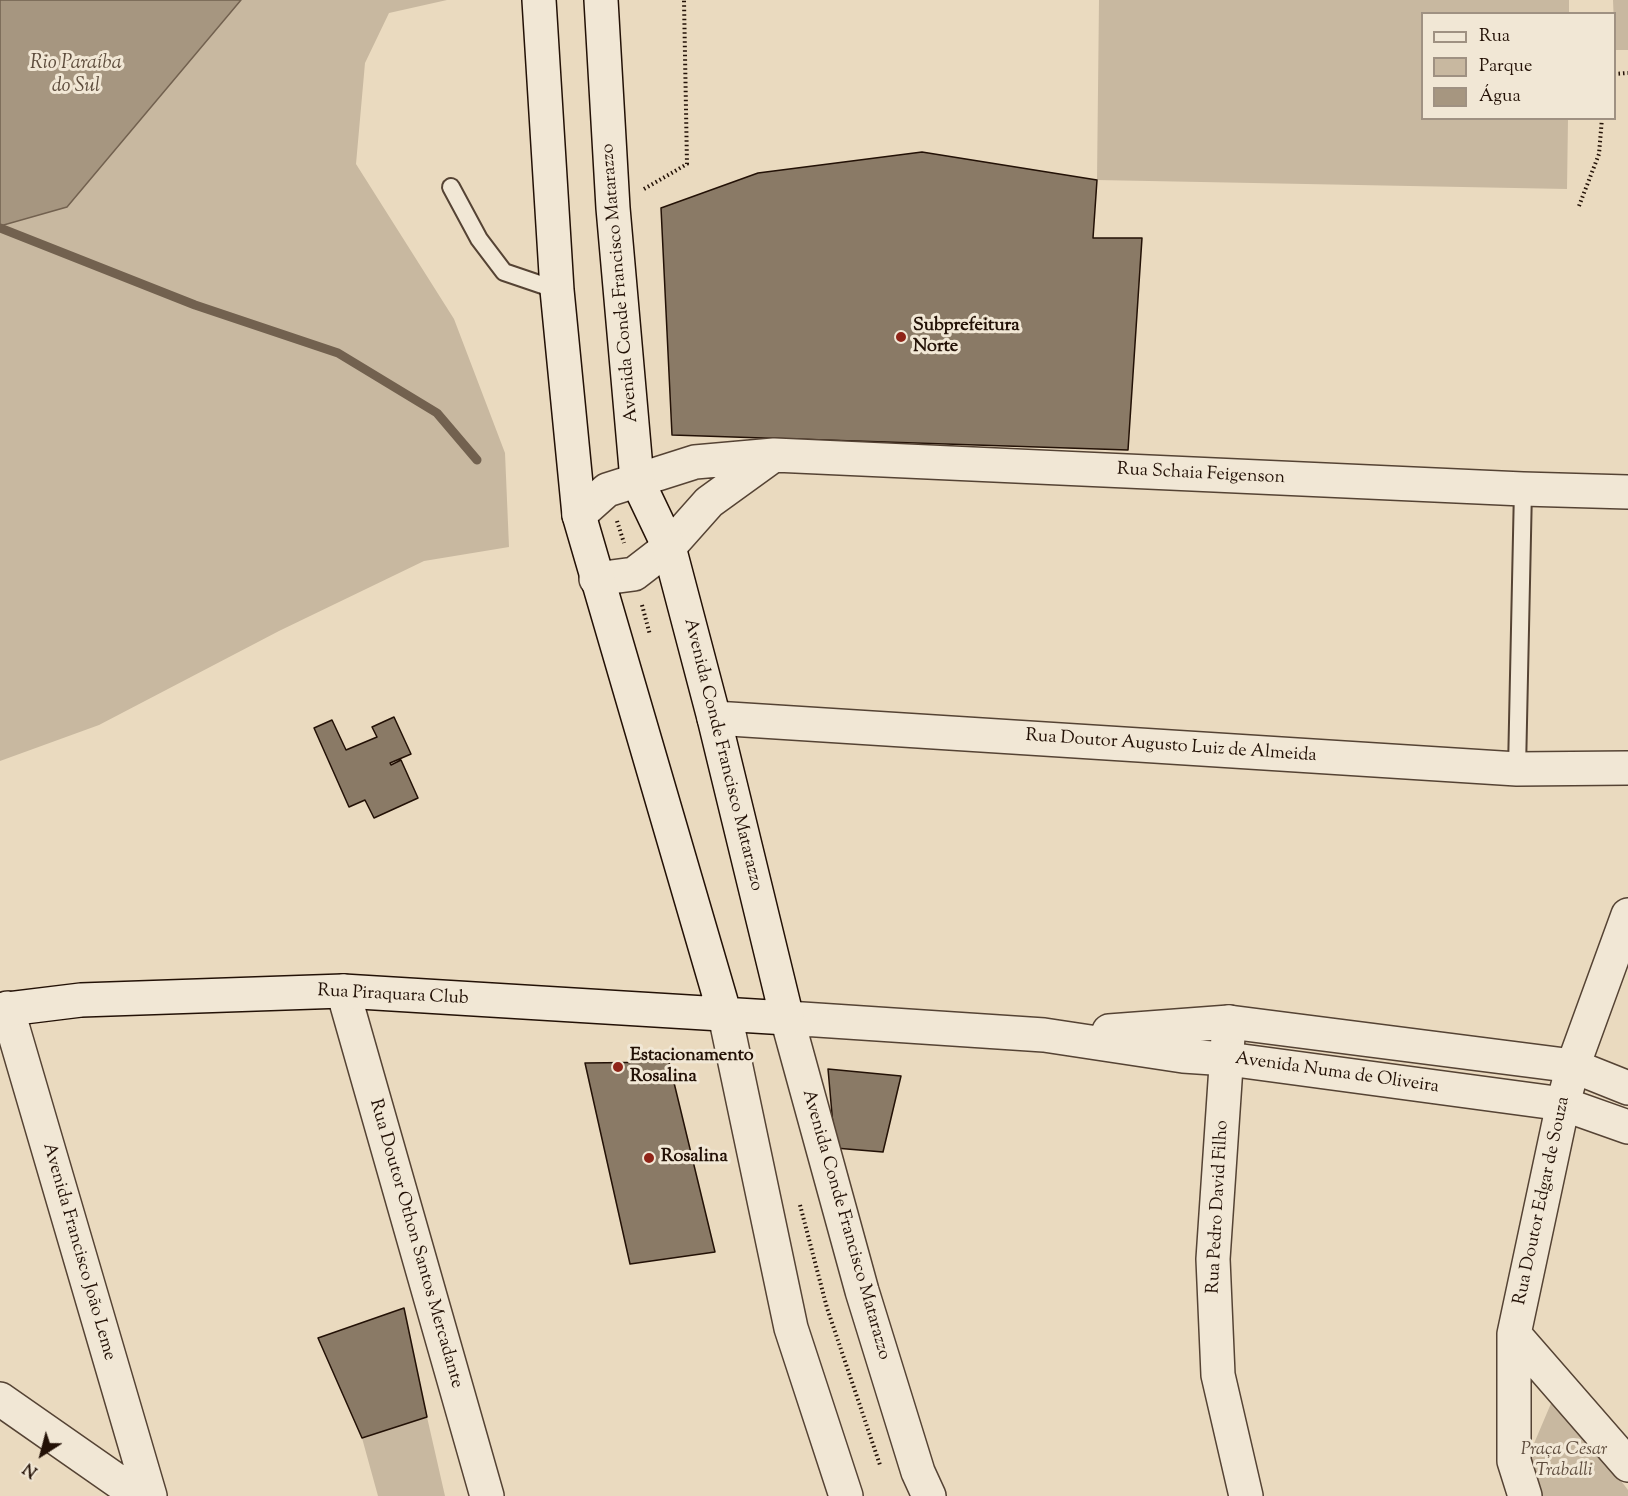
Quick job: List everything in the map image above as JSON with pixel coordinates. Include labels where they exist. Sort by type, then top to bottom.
[{"type":"street","points":[[539,0],[557,290],[579,515],[725,1015],[791,1328],[846,1496]]},
{"type":"street","name":"Avenida Conde Francisco Matarazzo","points":[[601,0],[613,208],[637,480],[669,547],[714,718],[787,1018],[862,1292],[918,1472],[929,1496]]},
{"type":"street","points":[[596,579],[634,574],[669,547],[709,502],[774,455]]},
{"type":"street","name":"Rua Schaia Feigenson","points":[[579,515],[608,490],[695,462],[774,455],[1628,492]]},
{"type":"street","name":"Rua Doutor Augusto Luiz de Almeida","points":[[714,718],[1517,769],[1628,768]]},
{"type":"street","name":"Rua Doutor Edgar de Souza","points":[[1525,1496],[1514,1461],[1514,1334],[1573,1066],[1628,915]]},
{"type":"street","name":"Rua Piraquara Club","points":[[3,1009],[81,1000],[343,991],[787,1018]]},
{"type":"street","name":"Rua Doutor Othon Santos Mercadante","points":[[343,991],[487,1496]]},
{"type":"street","name":"Avenida Francisco João Leme","points":[[3,1009],[150,1496]]},
{"type":"street","name":"Avenida Numa de Oliveira","points":[[787,1018],[1044,1035],[1184,1056],[1228,1059],[1563,1104],[1628,1127]]},
{"type":"street","name":"Avenida Numa de Oliveira","points":[[1044,1035],[1229,1022],[1573,1066],[1628,1088]]},
{"type":"street","name":"Rua Pedro David Filho","points":[[1229,1022],[1213,1258],[1218,1375],[1246,1496]]},
{"type":"street","points":[[1514,1334],[1628,1465]]},
{"type":"street","points":[[0,1399],[139,1496]]},
{"type":"lane","points":[[451,187],[478,239],[504,272],[557,290]]},
{"type":"lane","points":[[1517,769],[1522,489]]},
{"type":"path","points":[[613,208],[687,164],[684,0]]},
{"type":"path","points":[[1579,206],[1599,153],[1602,120]]},
{"type":"green space","points":[[241,0],[447,0],[389,13],[365,63],[356,164],[454,319],[505,453],[509,547],[424,561],[279,631],[99,725],[0,761],[0,226],[67,207]]},
{"type":"green space","points":[[1099,0],[1569,0],[1569,12],[1421,12],[1421,120],[1568,120],[1567,189],[1097,180]]},
{"type":"green space","points":[[1613,0],[1628,0],[1628,50],[1616,50],[1616,12],[1613,12]]},
{"type":"green space","name":"Praça Cesar Traballi","points":[[1555,1394],[1628,1490],[1628,1496],[1541,1496],[1527,1460]]},
{"type":"green space","points":[[427,1417],[445,1496],[378,1496],[362,1438]]},
{"type":"water","name":"Rio Paraíba do Sul","points":[[0,0],[241,0],[67,207],[0,226]]},
{"type":"building","name":"Subprefeitura Norte","points":[[922,152],[1097,180],[1093,238],[1142,238],[1128,450],[672,435],[661,208],[758,173]]},
{"type":"building","points":[[394,717],[411,754],[390,763],[391,765],[401,760],[418,798],[374,818],[365,800],[349,807],[314,728],[332,720],[346,750],[377,737],[372,727]]},
{"type":"building","name":"Rosalina","points":[[669,1062],[715,1252],[630,1264],[585,1063]]},
{"type":"building","points":[[828,1069],[901,1076],[883,1152],[835,1148]]},
{"type":"building","points":[[404,1308],[427,1417],[362,1438],[318,1338]]},
{"type":"waterway","points":[[0,228],[195,305],[338,353],[437,413],[477,460]]},
{"type":"place","name":"Subprefeitura Norte","points":[[901,337]]},
{"type":"place","name":"Estacionamento Rosalina","points":[[618,1067]]},
{"type":"place","name":"Rosalina","points":[[649,1158]]}]
